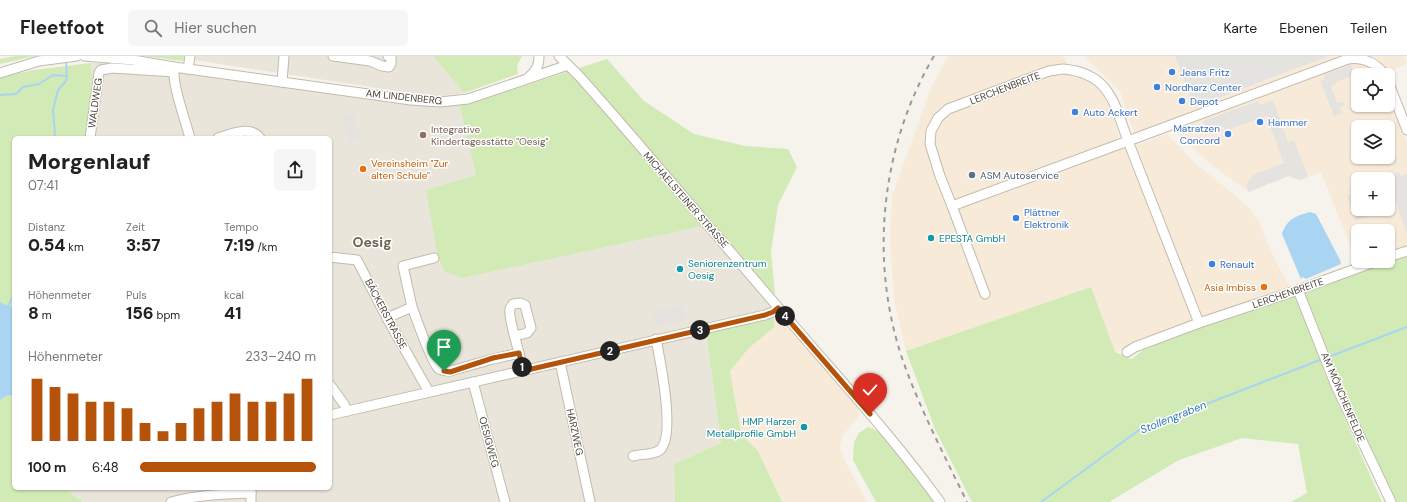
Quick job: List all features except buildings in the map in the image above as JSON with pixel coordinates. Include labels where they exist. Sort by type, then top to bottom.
[{"type":"street","points":[[84,56],[133,60],[180,69]]},
{"type":"street","points":[[189,136],[176,88],[180,69],[190,56]]},
{"type":"street","points":[[282,82],[284,56]]},
{"type":"street","points":[[333,56],[370,61],[389,67],[392,60],[388,56]]},
{"type":"street","points":[[370,61],[384,56]]},
{"type":"street","points":[[528,78],[537,68],[539,56]]},
{"type":"street","name":"MICHAELSTEINER STRASSE","points":[[559,56],[666,176],[870,414],[928,484],[940,502]]},
{"type":"street","points":[[0,73],[39,61],[70,57]]},
{"type":"street","points":[[952,206],[1348,59],[1356,58],[1372,62],[1378,68]]},
{"type":"street","name":"AM LINDENBERG","points":[[180,69],[411,100],[440,102],[476,96],[568,65]]},
{"type":"street","name":"WALDWEG","points":[[90,136],[99,73],[101,70],[112,68],[180,69]]},
{"type":"street","name":"LERCHENBREITE","points":[[985,294],[940,176],[930,144],[931,131],[938,118],[948,109],[1049,71],[1064,69],[1079,71],[1100,81],[1114,102],[1199,323]]},
{"type":"street","points":[[1395,96],[1405,117],[1407,130]]},
{"type":"street","points":[[226,136],[248,130],[254,132],[258,136]]},
{"type":"street","points":[[1395,254],[1407,250]]},
{"type":"street","name":"BÄCKERSTRASSE","points":[[332,256],[357,260],[429,392]]},
{"type":"street","points":[[434,258],[402,266],[412,307],[432,358],[438,368],[450,372],[493,358],[519,353]]},
{"type":"street","name":"LERCHENBREITE","points":[[1127,352],[1135,347],[1199,323],[1358,268]]},
{"type":"street","name":"AM MÖNCHENFELDE","points":[[1298,290],[1336,386],[1391,502]]},
{"type":"street","points":[[388,318],[412,307]]},
{"type":"street","points":[[332,415],[765,315],[778,308]]},
{"type":"street","points":[[515,336],[523,371]]},
{"type":"street","points":[[633,456],[657,452],[661,449],[666,432],[667,412],[664,384],[656,340]]},
{"type":"street","name":"HARZWEG","points":[[560,362],[590,502]]},
{"type":"street","name":"OESIGWEG","points":[[473,382],[505,502]]},
{"type":"street","points":[[332,388],[344,404],[347,411]]},
{"type":"street","points":[[171,502],[191,497],[211,495],[251,494]]},
{"type":"shaded area","points":[[195,56],[433,56],[464,93],[437,97],[194,60]]},
{"type":"shaded area","points":[[948,56],[1064,56],[1073,76],[1090,81],[1102,91],[1113,115],[1123,150],[1167,134],[1196,164],[1250,209],[1259,222],[1270,250],[1290,288],[1115,352],[1091,287],[906,351],[894,299],[890,241],[892,196],[931,88]]},
{"type":"shaded area","points":[[1084,56],[1404,56],[1407,63],[1395,70],[1395,68],[1351,68],[1351,112],[1395,112],[1407,142],[1407,245],[1395,249],[1395,224],[1351,224],[1351,248],[1321,172],[1300,180],[1288,176],[1249,192],[1202,157],[1166,122],[1134,133],[1120,91]]},
{"type":"shaded area","points":[[1175,56],[1329,56],[1194,107]]},
{"type":"shaded area","points":[[91,63],[127,63],[459,103],[476,175],[463,278],[703,226],[767,299],[774,319],[768,318],[706,331],[721,443],[674,464],[675,502],[84,502],[68,490],[332,490],[332,136],[88,136],[92,76]]},
{"type":"shaded area","points":[[1351,65],[1351,76],[1336,82],[1336,84],[1331,86],[1337,103],[1343,101],[1345,106],[1340,108],[1342,113],[1334,116],[1320,81],[1325,80],[1324,75]]},
{"type":"shaded area","points":[[1273,100],[1288,142],[1294,140],[1308,176],[1300,180],[1288,176],[1249,192],[1246,185],[1253,175],[1284,163],[1266,116],[1225,131],[1223,126],[1208,132],[1203,121],[1258,101],[1260,105]]},
{"type":"shaded area","points":[[404,101],[430,105],[429,109],[404,106]]},
{"type":"shaded area","points":[[458,104],[459,108],[439,110],[438,105]]},
{"type":"shaded area","points":[[352,113],[363,138],[351,143],[341,118]]},
{"type":"shaded area","points":[[1395,151],[1397,163],[1395,163]]},
{"type":"shaded area","points":[[1399,172],[1401,176],[1407,174],[1407,233],[1395,203],[1395,173]]},
{"type":"shaded area","points":[[1351,194],[1351,207],[1347,196]]},
{"type":"shaded area","points":[[1354,216],[1370,216],[1356,221]]},
{"type":"shaded area","points":[[684,304],[687,320],[657,327],[653,311]]},
{"type":"shaded area","points":[[774,319],[783,323],[801,341],[859,408],[858,418],[843,435],[840,447],[843,457],[867,502],[782,502],[758,451],[741,434],[730,371],[748,349],[774,327]]},
{"type":"green space","points":[[15,56],[35,56],[0,64],[0,59]]},
{"type":"green space","points":[[143,56],[185,56],[183,61]]},
{"type":"green space","points":[[433,56],[522,56],[517,66],[518,74],[464,93]]},
{"type":"green space","points":[[607,59],[644,101],[694,134],[745,146],[788,149],[797,167],[778,205],[771,252],[775,295],[712,229],[703,226],[463,278],[445,272],[438,257],[426,190],[476,175],[459,103],[486,98]]},
{"type":"green space","points":[[91,63],[92,76],[88,136],[12,136],[12,307],[0,302],[0,77],[34,70]]},
{"type":"green space","points":[[1407,252],[1407,502],[1394,502],[1352,414],[1301,290],[1363,268],[1395,268],[1395,258]]},
{"type":"green space","points":[[1091,287],[1115,352],[1132,359],[1143,350],[1295,292],[1325,374],[1382,502],[1291,502],[1307,493],[1298,444],[1242,438],[1179,460],[1109,502],[972,502],[935,429],[906,351]]},
{"type":"green space","points":[[768,318],[774,319],[774,327],[748,349],[730,371],[741,434],[758,451],[782,502],[675,502],[674,464],[721,443],[706,331]]},
{"type":"green space","points":[[12,395],[12,490],[68,490],[83,502],[0,502],[0,400],[6,396]]},
{"type":"green space","points":[[868,427],[880,432],[901,456],[935,502],[876,502],[853,460],[854,442],[859,433]]},
{"type":"water","points":[[1310,212],[1316,214],[1341,264],[1306,279],[1303,277],[1301,279],[1282,234],[1289,222],[1300,215]]},
{"type":"water","points":[[0,302],[12,307],[12,395],[6,396],[0,400]]},
{"type":"waterway","points":[[54,136],[53,110],[58,90],[66,81],[66,59]]},
{"type":"waterway","points":[[0,95],[16,94],[23,87],[39,84],[53,75],[67,76]]},
{"type":"waterway","points":[[8,306],[12,299]]},
{"type":"waterway","name":"Stollengraben","points":[[1331,356],[1407,327]]},
{"type":"waterway","name":"Stollengraben","points":[[1041,502],[1139,430],[1320,360]]},
{"type":"railway","points":[[934,56],[916,91],[902,127],[892,165],[886,204],[884,243],[886,282],[892,320],[902,358],[932,431],[967,502]]},
{"type":"place","name":"Jeans Fritz","points":[[1172,72]]},
{"type":"place","name":"Nordharz Center","points":[[1157,87]]},
{"type":"place","name":"Depot","points":[[1182,101]]},
{"type":"place","name":"Auto Ackert","points":[[1075,112]]},
{"type":"place","name":"Hammer","points":[[1260,122]]},
{"type":"place","name":"Matratzen Concord","points":[[1228,134]]},
{"type":"place","name":"Integrative Kindertagesstätte \"Oesig\"","points":[[423,135]]},
{"type":"place","name":"Vereinsheim \"Zur alten Schule\"","points":[[363,169]]},
{"type":"place","name":"ASM Autoservice","points":[[972,175]]},
{"type":"place","name":"Plättner Elektronik","points":[[1016,218]]},
{"type":"place","name":"EPESTA GmbH","points":[[931,238]]},
{"type":"place","name":"Renault","points":[[1212,264]]},
{"type":"place","name":"Seniorenzentrum Oesig","points":[[680,269]]},
{"type":"place","name":"Asia Imbiss","points":[[1264,287]]},
{"type":"place","name":"HMP Harzer Metallprofile GmbH","points":[[804,427]]},
{"type":"district","name":"Oesig","points":[[372,242]]},
{"type":"route","points":[[444,371],[450,372],[493,358],[519,353],[523,371],[765,315],[778,308],[870,414]]}]
